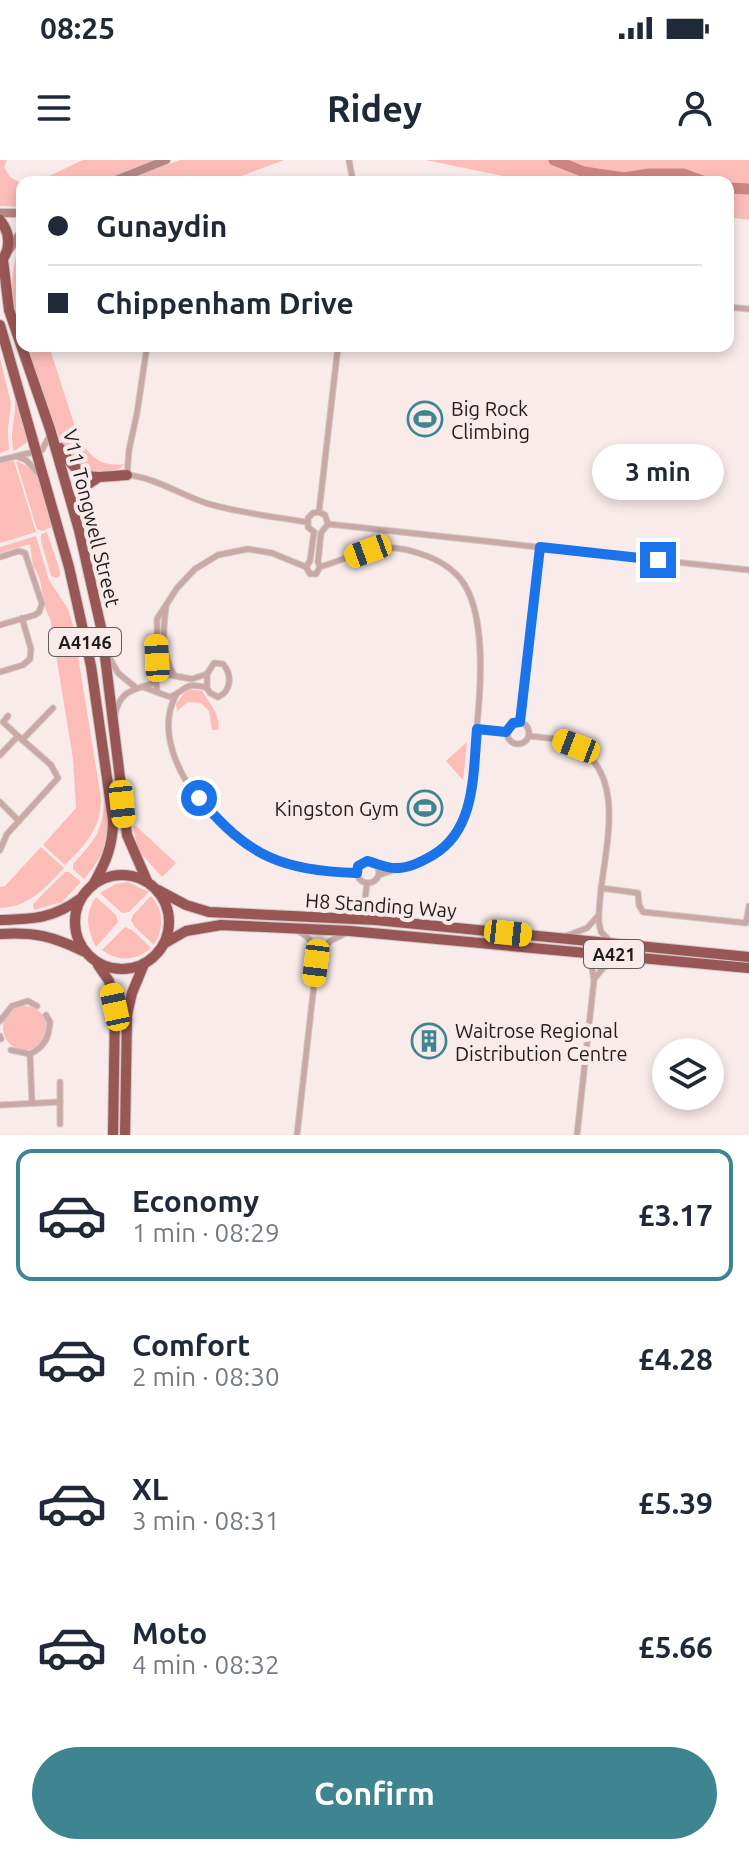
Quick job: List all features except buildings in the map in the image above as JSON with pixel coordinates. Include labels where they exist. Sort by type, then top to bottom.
[{"type":"highway","name":"A4146","points":[[0,220],[8,237],[4,259]]},
{"type":"highway","name":"V11 Tongwell Street","points":[[4,259],[9,310],[16,330]]},
{"type":"highway","name":"V11 Tongwell Street","points":[[0,325],[57,518],[91,666],[113,820],[113,842],[108,859],[93,885]]},
{"type":"highway","name":"V11 Tongwell Street","points":[[24,352],[52,434],[79,530],[102,632],[127,835],[147,881]]},
{"type":"highway","points":[[52,434],[76,471],[85,477],[96,479],[127,475]]},
{"type":"highway","points":[[74,511],[77,496],[84,486],[96,479]]},
{"type":"highway","points":[[0,920],[47,917],[65,909],[93,885],[119,875],[147,881],[158,890],[165,902],[169,929],[163,946],[149,961],[132,993],[127,1015],[125,1135]]},
{"type":"highway","name":"H8 Standing Way","points":[[158,890],[186,905],[209,912],[376,920],[456,928],[479,936],[585,952],[749,968]]},
{"type":"highway","points":[[82,896],[75,925],[85,952]]},
{"type":"highway","name":"H8 Standing Way","points":[[163,946],[186,931],[211,926],[350,931],[456,940],[479,936],[555,938],[749,957]]},
{"type":"highway","points":[[0,934],[51,936],[85,952],[109,981],[115,1007],[113,1135]]},
{"type":"highway","points":[[96,962],[120,970],[149,961]]},
{"type":"street","points":[[126,176],[165,160]]},
{"type":"street","points":[[4,259],[16,240]]},
{"type":"street","points":[[146,352],[127,475],[153,480],[220,507],[307,522],[317,532],[318,573],[312,574],[308,564],[317,532],[328,524],[749,570]]},
{"type":"street","points":[[319,512],[337,352]]},
{"type":"street","points":[[17,456],[29,446],[33,434]]},
{"type":"street","points":[[0,460],[46,448],[52,434]]},
{"type":"street","points":[[17,456],[34,467],[50,493]]},
{"type":"street","points":[[307,522],[310,515],[319,512],[325,515],[328,524]]},
{"type":"street","points":[[520,722],[540,547]]},
{"type":"street","points":[[357,873],[320,871],[274,861],[259,854],[228,830],[187,784],[178,767],[171,748],[169,710],[160,694],[157,680],[157,619],[189,573],[224,553],[261,550],[308,564],[319,564],[368,551],[396,548],[428,556],[456,573],[468,590],[478,636],[480,671],[468,810],[454,838],[440,851],[424,860],[379,875],[367,883],[360,880],[357,873],[358,866],[371,861],[396,868]]},
{"type":"street","points":[[0,557],[19,551],[25,553],[42,604],[39,612],[0,625]]},
{"type":"street","points":[[167,605],[163,640],[178,692],[169,710]]},
{"type":"street","points":[[0,672],[23,665],[30,659],[31,649],[22,618]]},
{"type":"street","points":[[102,632],[118,673],[135,687]]},
{"type":"street","points":[[115,720],[119,699],[135,687],[160,694],[178,692],[192,685],[207,688],[214,696],[223,695],[229,680],[223,664],[214,663],[207,674],[207,688]]},
{"type":"street","points":[[143,687],[164,674],[192,679],[207,674]]},
{"type":"street","points":[[0,755],[53,708]]},
{"type":"street","points":[[0,850],[7,834],[58,778],[51,765],[2,723],[8,716]]},
{"type":"street","points":[[520,722],[529,729],[529,736],[525,742],[514,744],[507,738],[506,732],[513,723],[520,722]]},
{"type":"street","points":[[477,729],[506,732]]},
{"type":"street","points":[[529,736],[576,746],[587,754],[599,771],[609,804],[598,917],[601,932],[615,944]]},
{"type":"street","points":[[0,802],[19,821]]},
{"type":"street","points":[[377,865],[379,875]]},
{"type":"street","points":[[367,883],[365,900],[376,920]]},
{"type":"street","points":[[601,888],[638,893],[643,912],[746,923],[749,906]]},
{"type":"street","points":[[332,918],[356,909],[365,900]]},
{"type":"street","points":[[555,938],[579,933],[598,917]]},
{"type":"street","points":[[295,929],[309,937],[317,958],[297,1135]]},
{"type":"street","points":[[317,958],[330,941],[350,931]]},
{"type":"street","points":[[577,1135],[594,980],[585,952]]},
{"type":"street","points":[[594,980],[612,962],[634,956]]},
{"type":"street","points":[[0,1021],[12,1006],[28,1001],[37,1006]]},
{"type":"street","points":[[11,1050],[30,1054],[38,1050],[47,1039],[50,1022],[46,1015]]},
{"type":"street","points":[[30,1054],[32,1103]]},
{"type":"street","points":[[60,1082],[60,1124]]},
{"type":"street","points":[[0,1105],[60,1102]]},
{"type":"shaded area","points":[[0,160],[7,160],[4,167],[16,180],[16,207],[0,206]]},
{"type":"shaded area","points":[[83,160],[153,160],[114,176],[49,176]]},
{"type":"shaded area","points":[[180,160],[284,160],[241,176],[139,176]]},
{"type":"shaded area","points":[[426,160],[749,160],[749,220],[734,218],[734,176],[502,176]]},
{"type":"shaded area","points":[[16,258],[16,313],[12,288]]},
{"type":"shaded area","points":[[0,337],[29,432],[26,443],[14,451],[15,397]]},
{"type":"shaded area","points":[[28,352],[51,352],[78,436],[87,450],[102,462],[124,464],[104,474],[81,472],[63,447]]},
{"type":"shaded area","points":[[0,358],[11,403],[9,450],[0,453]]},
{"type":"shaded area","points":[[14,461],[36,532],[0,543],[0,463]]},
{"type":"shaded area","points":[[16,461],[25,465],[38,479],[52,527],[42,531],[37,529]]},
{"type":"shaded area","points":[[47,532],[60,571],[60,576],[56,578],[51,576],[41,541],[41,534]]},
{"type":"shaded area","points":[[36,536],[49,580],[68,609],[73,625],[101,798],[98,819],[91,835],[65,865],[43,845],[76,808],[73,759],[50,618],[33,566],[30,544],[0,553],[0,547]]},
{"type":"shaded area","points":[[187,689],[202,691],[217,715],[218,730],[212,730],[209,711],[201,703],[188,702],[177,711],[176,704]]},
{"type":"shaded area","points":[[467,742],[463,780],[446,761]]},
{"type":"shaded area","points":[[104,798],[110,819],[107,840],[98,861],[84,879],[73,869],[73,864],[87,849],[100,827]]},
{"type":"shaded area","points":[[133,826],[176,863],[162,877],[138,850]]},
{"type":"shaded area","points":[[41,847],[64,868],[28,900],[0,908],[0,887],[5,886]]},
{"type":"shaded area","points":[[65,872],[81,882],[62,902],[34,910],[33,904]]},
{"type":"shaded area","points":[[128,882],[149,892],[129,912],[122,913],[100,893],[116,884]]},
{"type":"shaded area","points":[[151,896],[161,920],[154,945],[131,920]]},
{"type":"shaded area","points":[[96,897],[116,915],[118,922],[96,947],[88,922]]},
{"type":"shaded area","points":[[125,927],[151,948],[127,958],[114,957],[102,950]]},
{"type":"shaded area","points":[[25,1006],[41,1012],[47,1028],[41,1044],[25,1050],[9,1044],[3,1028],[9,1012]]},
{"type":"waterway","points":[[554,160],[584,172],[611,176]]},
{"type":"waterway","points":[[636,176],[688,176]]},
{"type":"waterway","points":[[734,188],[749,189]]},
{"type":"place","name":"Big Rock Climbing","points":[[425,419]]},
{"type":"place","name":"Kingston Gym","points":[[425,808]]},
{"type":"place","name":"Waitrose Regional Distribution Centre","points":[[429,1041]]},
{"type":"route","points":[[199,798],[228,830],[259,854],[274,861],[320,871],[357,873],[358,866],[367,861],[396,868],[424,860],[454,838],[464,820],[470,798],[477,729],[506,732],[510,725],[520,722],[540,547],[658,560]]}]
